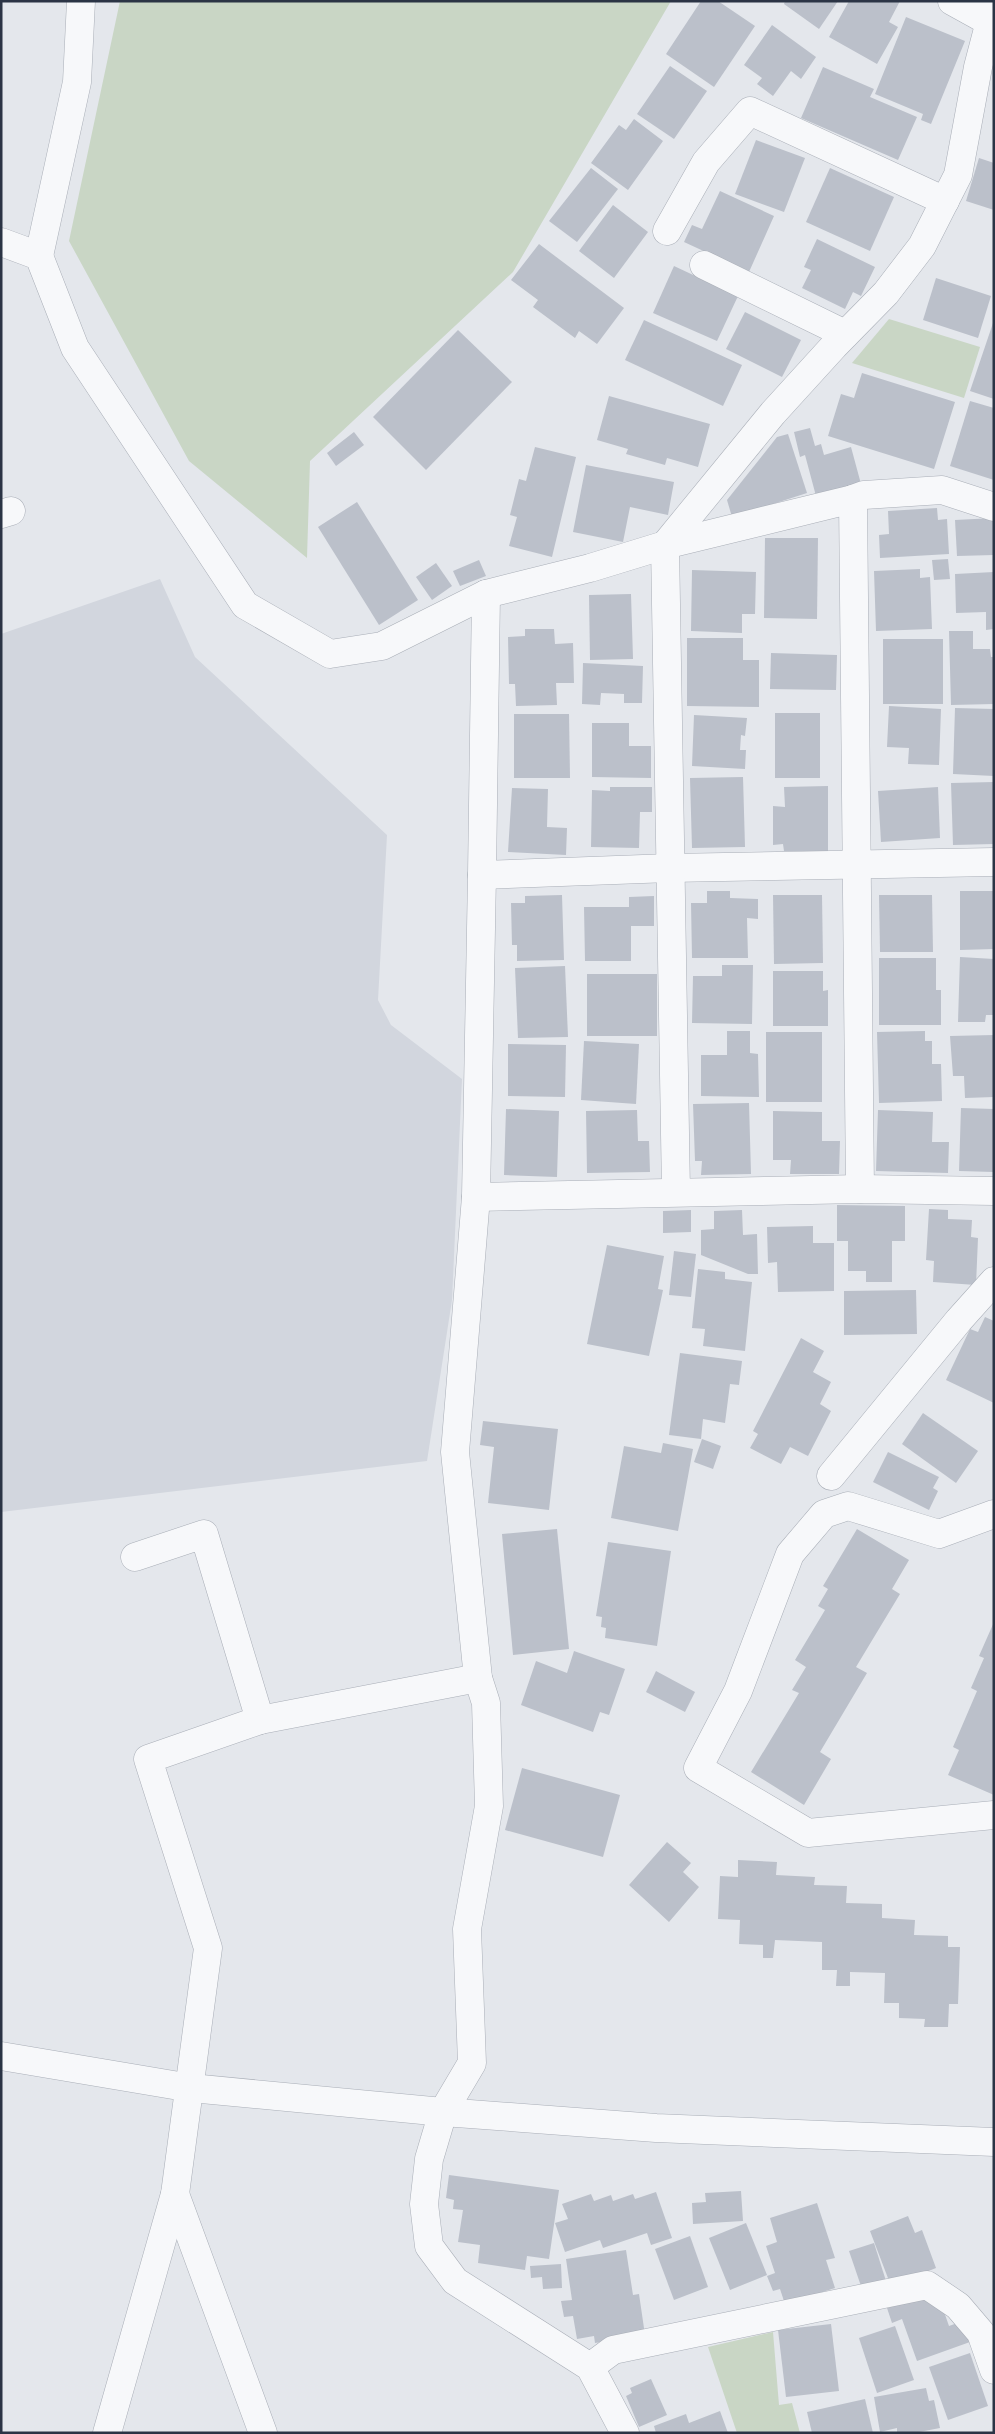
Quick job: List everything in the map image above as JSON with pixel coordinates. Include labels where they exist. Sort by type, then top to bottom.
[{"type":"street","points":[[81,1],[77,82],[39,256],[75,348],[244,605],[330,654],[382,646],[486,594],[590,568],[665,545],[852,499],[864,494],[942,490],[994,506]]},
{"type":"street","points":[[676,1192],[665,545],[773,413],[892,286],[922,246],[958,175],[978,67],[992,14],[952,1]]},
{"type":"street","points":[[667,231],[706,162],[750,111],[945,201]]},
{"type":"street","points":[[1,242],[39,256]]},
{"type":"street","points":[[704,265],[845,334]]},
{"type":"street","points":[[852,499],[860,1189]]},
{"type":"street","points":[[486,594],[476,1197],[455,1452],[478,1678],[486,1703],[489,1806],[466,1928],[472,2063],[443,2112],[429,2159],[424,2204],[429,2246],[455,2281],[590,2367],[625,2433]]},
{"type":"street","points":[[482,875],[670,868],[994,862]]},
{"type":"street","points":[[476,1197],[860,1189],[994,1191]]},
{"type":"street","points":[[832,1476],[959,1320],[994,1281]]},
{"type":"street","points":[[994,1514],[939,1534],[848,1506],[824,1514],[790,1554],[738,1691],[698,1768],[808,1833],[994,1815]]},
{"type":"street","points":[[134,1557],[204,1534],[260,1720]]},
{"type":"street","points":[[107,2433],[175,2194],[208,1948],[148,1759],[260,1720],[478,1678]]},
{"type":"street","points":[[1,2056],[190,2088],[443,2112],[656,2128],[994,2142]]},
{"type":"street","points":[[175,2194],[263,2433]]},
{"type":"street","points":[[590,2367],[613,2350],[927,2285],[958,2306],[981,2333],[994,2370]]},
{"type":"shaded area","points":[[160,579],[195,657],[387,835],[378,1000],[391,1025],[462,1079],[452,1300],[427,1461],[1,1512],[1,634]]},
{"type":"green space","points":[[120,1],[671,1],[513,272],[310,461],[307,558],[189,461],[69,241]]},
{"type":"green space","points":[[889,319],[980,347],[964,398],[852,363]]},
{"type":"green space","points":[[773,2332],[779,2405],[792,2403],[800,2433],[737,2433],[708,2347]]},
{"type":"building","points":[[701,1],[718,1],[755,26],[714,87],[666,54]]},
{"type":"building","points":[[785,1],[838,1],[819,29],[784,4]]},
{"type":"building","points":[[849,1],[900,1],[889,22],[898,27],[877,64],[829,37]]},
{"type":"building","points":[[906,17],[965,41],[931,124],[921,120],[923,114],[875,94]]},
{"type":"building","points":[[772,25],[816,57],[801,79],[791,71],[773,96],[757,84],[762,78],[744,65]]},
{"type":"building","points":[[670,66],[707,91],[674,139],[637,114]]},
{"type":"building","points":[[823,67],[874,89],[870,97],[917,117],[898,160],[801,118]]},
{"type":"building","points":[[634,119],[663,141],[628,190],[591,163],[619,125],[626,130]]},
{"type":"building","points":[[756,140],[805,158],[784,212],[735,194]]},
{"type":"building","points":[[979,158],[994,163],[994,210],[966,201]]},
{"type":"building","points":[[591,168],[618,189],[577,242],[549,221]]},
{"type":"building","points":[[830,168],[894,197],[870,251],[806,222]]},
{"type":"building","points":[[720,191],[774,216],[749,272],[684,242],[692,225],[702,229]]},
{"type":"building","points":[[613,205],[648,232],[614,278],[579,251]]},
{"type":"building","points":[[817,239],[875,267],[861,296],[853,292],[845,309],[802,288],[811,270],[804,267]]},
{"type":"building","points":[[539,244],[624,308],[597,344],[579,331],[575,338],[533,307],[538,300],[511,280]]},
{"type":"building","points":[[674,266],[738,296],[717,341],[653,313]]},
{"type":"building","points":[[936,278],[991,296],[978,338],[923,320]]},
{"type":"building","points":[[745,312],[801,340],[782,377],[726,349]]},
{"type":"building","points":[[644,320],[742,365],[723,406],[625,360]]},
{"type":"building","points":[[994,320],[994,399],[970,391]]},
{"type":"building","points":[[458,330],[512,382],[426,470],[373,417]]},
{"type":"building","points":[[862,373],[955,402],[934,469],[828,436],[841,394],[854,398]]},
{"type":"building","points":[[609,396],[710,424],[698,467],[667,458],[665,465],[626,454],[628,449],[597,440]]},
{"type":"building","points":[[970,401],[994,408],[994,480],[950,466]]},
{"type":"building","points":[[810,428],[815,446],[821,444],[824,455],[851,447],[861,484],[816,496],[805,455],[800,457],[794,432]]},
{"type":"building","points":[[354,432],[364,445],[336,466],[327,453]]},
{"type":"building","points":[[788,434],[807,493],[732,517],[727,500],[777,437]]},
{"type":"building","points":[[535,447],[576,457],[552,557],[509,546],[517,517],[510,515],[519,479],[526,481]]},
{"type":"building","points":[[586,465],[674,482],[668,515],[630,507],[623,542],[573,532]]},
{"type":"building","points":[[357,502],[418,600],[379,625],[318,527]]},
{"type":"building","points":[[937,508],[938,520],[947,519],[949,554],[880,558],[879,535],[889,534],[888,511]]},
{"type":"building","points":[[994,518],[994,555],[957,556],[955,520]]},
{"type":"building","points":[[765,538],[818,538],[817,619],[764,618]]},
{"type":"building","points":[[948,559],[950,579],[934,580],[932,560]]},
{"type":"building","points":[[479,560],[486,576],[460,586],[453,571]]},
{"type":"building","points":[[436,563],[452,586],[432,600],[416,577]]},
{"type":"building","points":[[920,569],[920,578],[930,577],[932,629],[876,631],[874,571]]},
{"type":"building","points":[[692,570],[756,572],[755,614],[742,614],[742,633],[691,631]]},
{"type":"building","points":[[994,572],[994,629],[986,630],[986,612],[956,613],[955,574]]},
{"type":"building","points":[[631,594],[633,659],[590,660],[589,595]]},
{"type":"building","points":[[525,629],[554,629],[555,644],[573,643],[574,683],[556,683],[557,705],[516,706],[515,684],[509,684],[508,637],[525,636]]},
{"type":"building","points":[[949,631],[973,631],[973,649],[990,649],[991,657],[994,657],[994,704],[951,705]]},
{"type":"building","points":[[687,638],[743,638],[743,660],[759,660],[759,707],[687,706]]},
{"type":"building","points":[[883,639],[943,639],[943,704],[883,704]]},
{"type":"building","points":[[771,653],[837,655],[836,690],[770,689]]},
{"type":"building","points":[[583,663],[643,666],[642,703],[624,703],[624,694],[601,693],[600,705],[582,704]]},
{"type":"building","points":[[889,706],[941,709],[939,765],[908,764],[909,748],[887,747]]},
{"type":"building","points":[[955,708],[994,709],[994,776],[953,774]]},
{"type":"building","points":[[775,713],[820,713],[820,778],[775,778]]},
{"type":"building","points":[[514,714],[569,714],[570,778],[514,778]]},
{"type":"building","points":[[694,715],[747,718],[745,736],[741,735],[740,750],[746,750],[745,769],[692,766]]},
{"type":"building","points":[[592,723],[629,723],[629,746],[651,746],[651,778],[592,777]]},
{"type":"building","points":[[743,777],[745,847],[692,848],[690,778]]},
{"type":"building","points":[[994,782],[994,844],[953,845],[951,783]]},
{"type":"building","points":[[828,786],[828,851],[784,851],[783,844],[773,845],[773,806],[785,807],[784,787]]},
{"type":"building","points":[[610,787],[652,787],[652,812],[640,812],[639,848],[591,847],[592,790],[610,791]]},
{"type":"building","points":[[938,787],[940,838],[881,842],[878,791]]},
{"type":"building","points":[[512,788],[548,789],[547,827],[567,828],[566,855],[508,852]]},
{"type":"building","points":[[707,891],[730,891],[730,898],[758,899],[758,919],[747,918],[748,958],[692,958],[691,903],[707,903]]},
{"type":"building","points":[[960,891],[994,891],[994,949],[960,950]]},
{"type":"building","points":[[562,895],[564,960],[517,961],[517,945],[512,945],[511,903],[525,903],[525,896]]},
{"type":"building","points":[[773,895],[822,895],[823,963],[774,964]]},
{"type":"building","points":[[879,895],[932,895],[933,952],[880,952]]},
{"type":"building","points":[[654,896],[654,926],[631,926],[631,961],[585,961],[584,907],[629,907],[629,897]]},
{"type":"building","points":[[960,957],[994,959],[994,1015],[986,1015],[985,1022],[958,1022]]},
{"type":"building","points":[[879,958],[936,958],[936,990],[941,990],[941,1025],[879,1025]]},
{"type":"building","points":[[722,965],[753,965],[752,1024],[692,1023],[693,976],[722,976]]},
{"type":"building","points":[[565,966],[568,1037],[518,1038],[515,968]]},
{"type":"building","points":[[773,971],[823,971],[823,991],[828,990],[828,1026],[773,1026]]},
{"type":"building","points":[[587,974],[657,974],[657,1036],[587,1036]]},
{"type":"building","points":[[727,1031],[750,1031],[750,1053],[758,1054],[759,1097],[701,1096],[701,1055],[727,1055]]},
{"type":"building","points":[[925,1031],[925,1041],[932,1041],[932,1064],[941,1064],[942,1101],[879,1103],[877,1032]]},
{"type":"building","points":[[766,1032],[822,1032],[822,1102],[766,1102]]},
{"type":"building","points":[[994,1035],[994,1097],[965,1098],[964,1076],[953,1076],[950,1036]]},
{"type":"building","points":[[584,1041],[639,1044],[636,1104],[581,1100]]},
{"type":"building","points":[[508,1044],[566,1045],[565,1097],[508,1096]]},
{"type":"building","points":[[749,1103],[751,1174],[701,1175],[702,1161],[695,1161],[693,1104]]},
{"type":"building","points":[[961,1108],[994,1109],[994,1172],[959,1171]]},
{"type":"building","points":[[506,1109],[559,1111],[557,1177],[504,1175]]},
{"type":"building","points":[[637,1110],[638,1141],[649,1141],[650,1172],[587,1173],[586,1111]]},
{"type":"building","points":[[878,1110],[933,1112],[932,1142],[949,1142],[948,1173],[876,1171]]},
{"type":"building","points":[[773,1111],[822,1112],[822,1141],[840,1141],[839,1174],[790,1174],[791,1160],[773,1160]]},
{"type":"building","points":[[837,1205],[905,1206],[905,1241],[892,1241],[892,1282],[866,1282],[866,1271],[848,1271],[848,1241],[837,1241]]},
{"type":"building","points":[[929,1209],[948,1210],[948,1219],[972,1220],[971,1237],[978,1238],[976,1285],[933,1282],[934,1261],[926,1260]]},
{"type":"building","points":[[691,1210],[691,1232],[663,1233],[663,1211]]},
{"type":"building","points":[[742,1210],[743,1235],[757,1234],[758,1274],[748,1274],[701,1255],[701,1230],[714,1229],[714,1211]]},
{"type":"building","points":[[813,1226],[813,1243],[834,1243],[834,1291],[778,1292],[777,1262],[768,1263],[767,1227]]},
{"type":"building","points":[[607,1245],[664,1256],[658,1289],[663,1290],[649,1356],[587,1344]]},
{"type":"building","points":[[674,1251],[696,1254],[691,1297],[669,1295]]},
{"type":"building","points":[[698,1269],[725,1272],[725,1279],[752,1282],[745,1351],[703,1346],[705,1329],[692,1328]]},
{"type":"building","points":[[916,1290],[917,1334],[844,1335],[844,1291]]},
{"type":"building","points":[[985,1317],[994,1321],[994,1403],[946,1380],[970,1329],[978,1332]]},
{"type":"building","points":[[801,1338],[824,1351],[813,1372],[831,1382],[820,1404],[831,1411],[808,1456],[790,1447],[781,1464],[750,1448],[758,1434],[753,1431]]},
{"type":"building","points":[[680,1353],[742,1361],[739,1385],[730,1384],[725,1423],[703,1419],[701,1439],[669,1435]]},
{"type":"building","points":[[923,1413],[978,1451],[956,1483],[902,1444]]},
{"type":"building","points":[[483,1421],[558,1429],[549,1510],[488,1503],[494,1447],[480,1445]]},
{"type":"building","points":[[702,1439],[721,1446],[713,1469],[694,1462]]},
{"type":"building","points":[[663,1443],[693,1449],[678,1531],[611,1518],[624,1446],[661,1453]]},
{"type":"building","points":[[888,1452],[939,1477],[933,1488],[938,1491],[929,1510],[873,1482]]},
{"type":"building","points":[[557,1529],[569,1649],[513,1655],[502,1534]]},
{"type":"building","points":[[857,1529],[909,1560],[892,1589],[900,1594],[856,1667],[867,1673],[820,1752],[831,1759],[804,1805],[751,1772],[799,1693],[792,1690],[806,1667],[795,1660],[825,1610],[818,1606],[828,1589],[823,1586]]},
{"type":"building","points":[[608,1542],[671,1551],[657,1646],[605,1638],[606,1628],[601,1627],[602,1617],[596,1616]]},
{"type":"building","points":[[994,1622],[994,1795],[948,1775],[959,1750],[953,1747],[977,1691],[971,1688],[984,1658],[979,1656]]},
{"type":"building","points":[[574,1651],[625,1669],[609,1715],[600,1712],[593,1732],[521,1705],[536,1661],[567,1673]]},
{"type":"building","points":[[656,1671],[695,1692],[685,1712],[646,1692]]},
{"type":"building","points":[[522,1768],[620,1795],[603,1857],[505,1830]]},
{"type":"building","points":[[667,1842],[691,1863],[683,1872],[699,1887],[669,1922],[629,1885]]},
{"type":"building","points":[[738,1860],[777,1862],[776,1875],[815,1877],[814,1885],[847,1886],[846,1903],[882,1904],[882,1918],[915,1920],[914,1935],[948,1936],[948,1947],[960,1947],[958,2004],[949,2004],[948,2027],[924,2027],[925,2019],[899,2018],[899,2003],[884,2003],[885,1973],[850,1972],[850,1986],[836,1986],[837,1970],[822,1970],[822,1942],[775,1940],[773,1958],[763,1958],[763,1945],[739,1944],[740,1920],[718,1919],[720,1876],[738,1877]]},
{"type":"building","points":[[449,2175],[559,2190],[549,2259],[527,2256],[525,2270],[478,2263],[480,2245],[458,2242],[463,2210],[453,2209],[454,2200],[446,2198]]},
{"type":"building","points":[[741,2191],[743,2221],[693,2224],[692,2203],[706,2202],[705,2193]]},
{"type":"building","points":[[656,2192],[672,2238],[651,2245],[647,2233],[603,2248],[600,2240],[565,2252],[555,2223],[568,2219],[562,2204],[591,2194],[594,2201],[611,2195],[613,2201],[633,2194],[635,2199]]},
{"type":"building","points":[[817,2203],[835,2258],[826,2260],[835,2288],[785,2304],[780,2289],[773,2291],[767,2276],[775,2273],[766,2246],[777,2242],[770,2218]]},
{"type":"building","points":[[908,2216],[915,2233],[922,2230],[936,2268],[891,2286],[870,2231]]},
{"type":"building","points":[[746,2223],[767,2275],[730,2290],[709,2238]]},
{"type":"building","points":[[690,2236],[708,2287],[674,2300],[655,2249]]},
{"type":"building","points":[[874,2243],[886,2281],[862,2289],[849,2251]]},
{"type":"building","points":[[626,2250],[633,2295],[639,2294],[645,2335],[595,2343],[594,2336],[577,2339],[573,2316],[564,2317],[561,2301],[572,2300],[566,2259]]},
{"type":"building","points":[[561,2264],[562,2288],[543,2289],[542,2277],[531,2278],[530,2266]]},
{"type":"building","points":[[928,2294],[942,2306],[949,2326],[963,2321],[970,2342],[917,2361],[902,2319],[892,2323],[887,2308]]},
{"type":"building","points":[[831,2324],[839,2391],[786,2397],[778,2330]]},
{"type":"building","points":[[895,2326],[914,2380],[877,2393],[859,2338]]},
{"type":"building","points":[[970,2353],[988,2406],[948,2420],[929,2367]]},
{"type":"building","points":[[651,2379],[667,2415],[639,2427],[626,2396],[632,2393],[630,2388]]},
{"type":"building","points":[[926,2388],[929,2401],[934,2400],[940,2428],[914,2433],[897,2433],[897,2428],[880,2432],[874,2397]]},
{"type":"building","points":[[865,2399],[873,2433],[812,2433],[807,2412]]},
{"type":"building","points":[[720,2411],[728,2433],[656,2433],[654,2426],[686,2414],[689,2423]]}]
